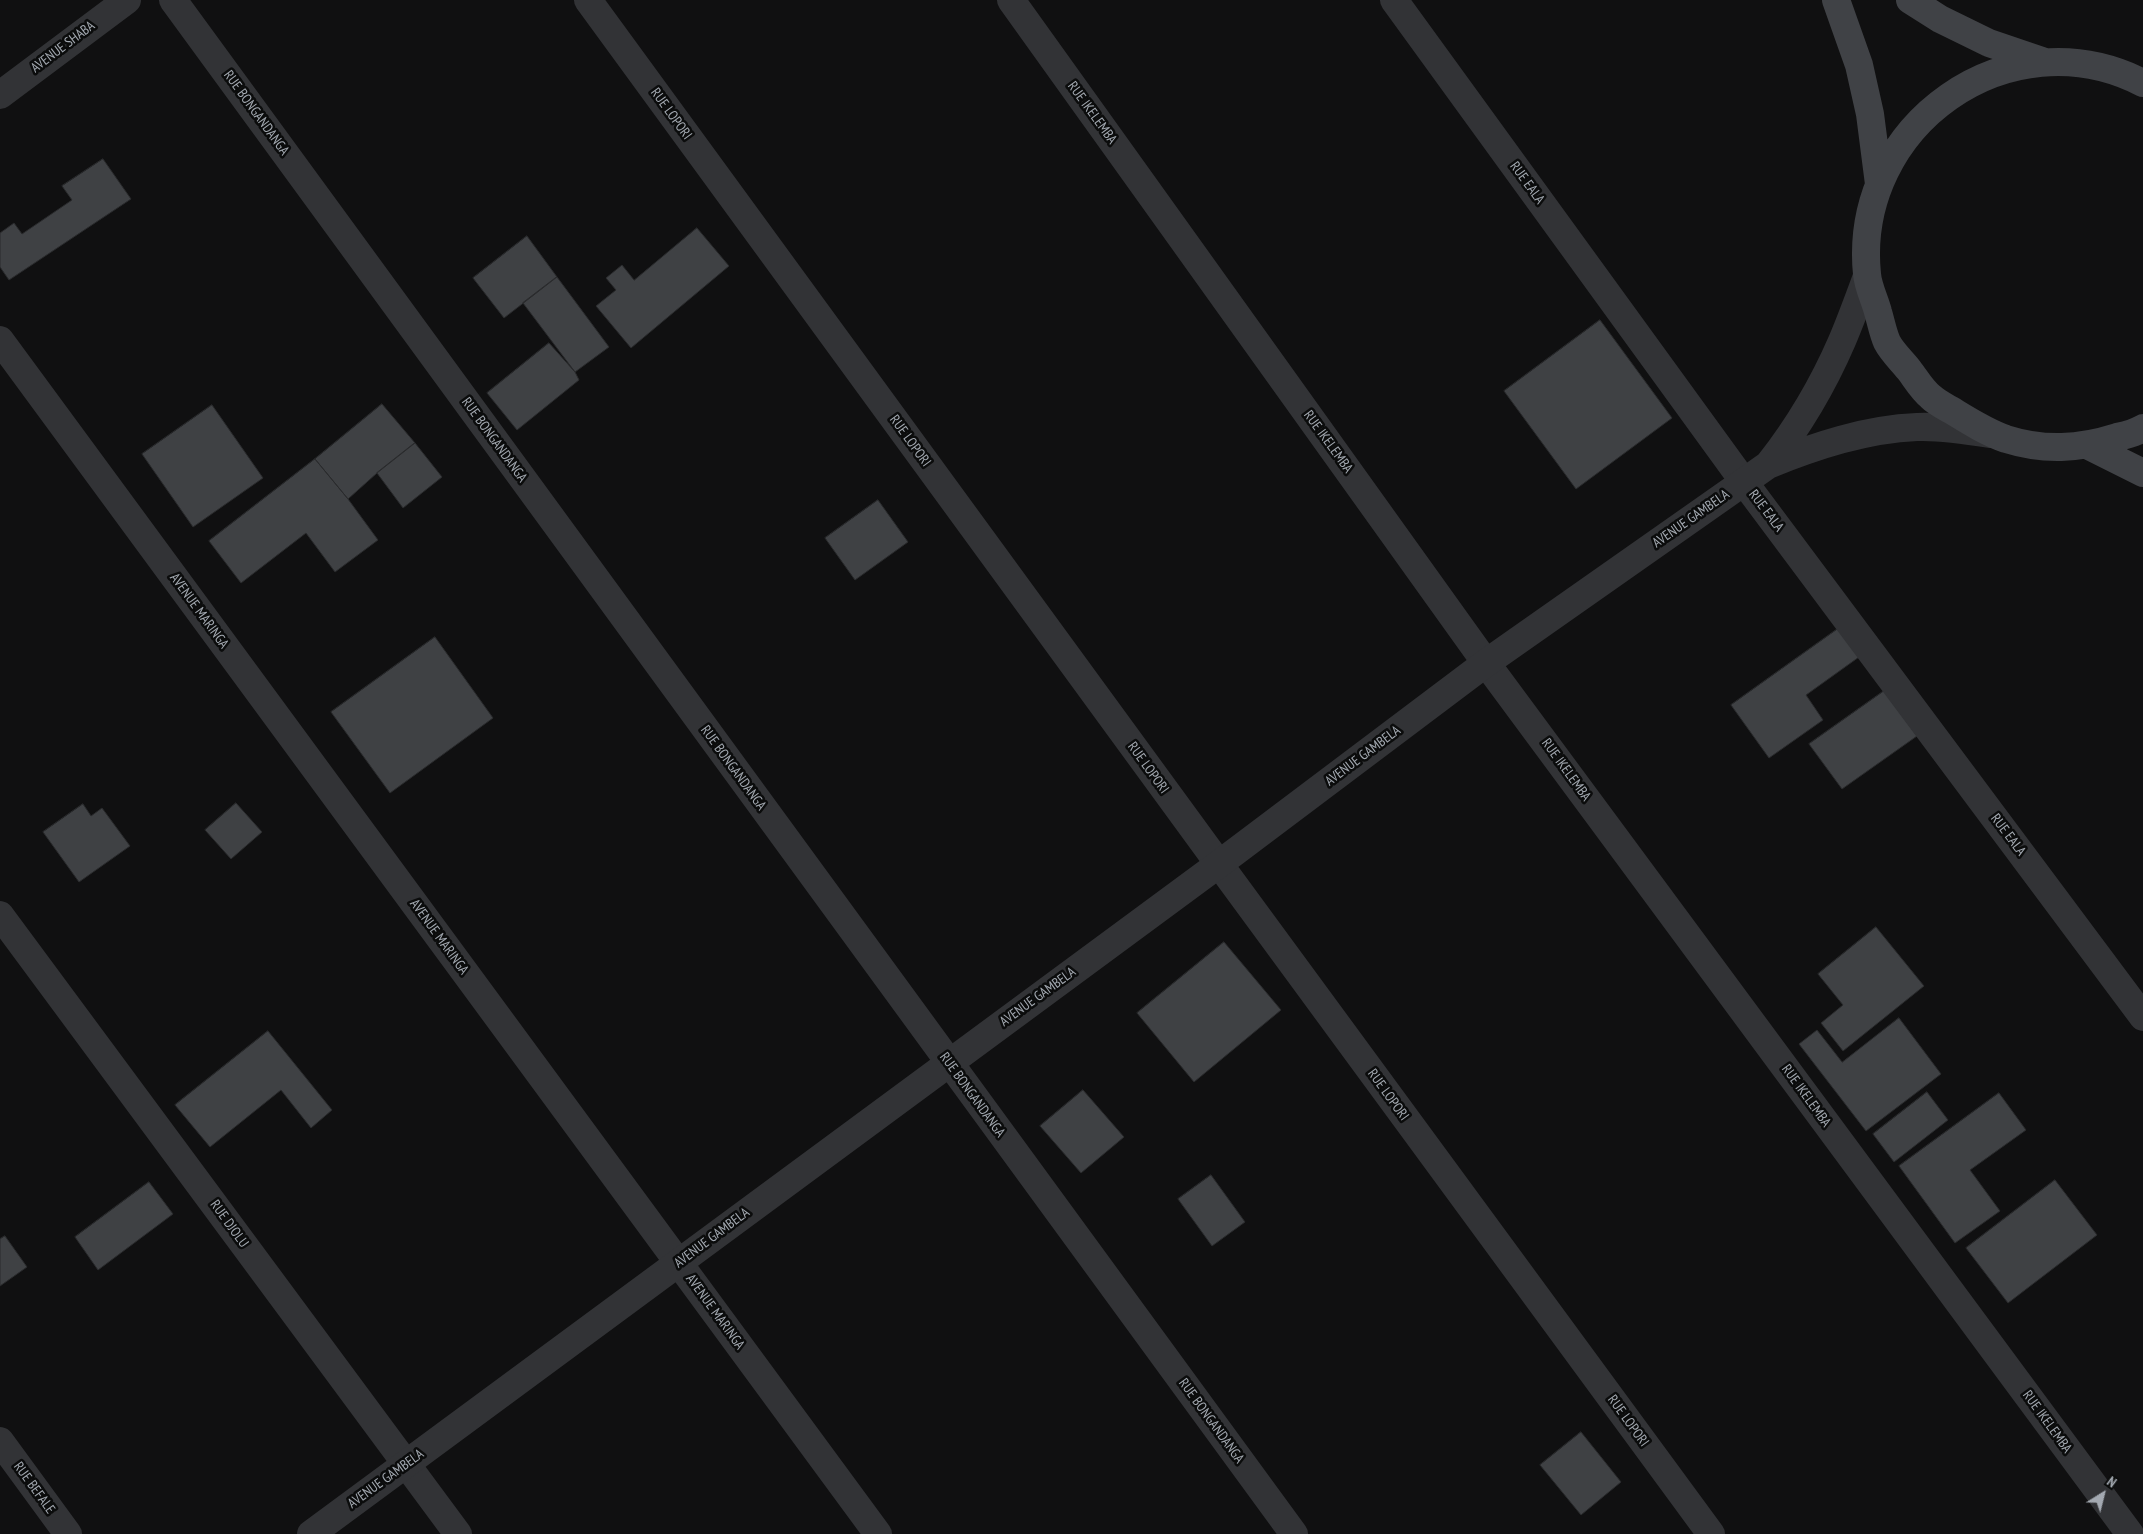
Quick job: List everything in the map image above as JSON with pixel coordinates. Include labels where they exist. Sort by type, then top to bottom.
[{"type":"main road","points":[[1836,0],[1859,65],[1870,114],[1879,184]]},
{"type":"main road","points":[[1910,0],[1940,19],[1989,43],[2043,62]]},
{"type":"main road","points":[[2136,76],[2083,63],[2043,62],[2001,70],[1961,87],[1927,113],[1899,146],[1879,184],[1870,214],[1866,245],[1867,276],[1888,343],[1931,397],[1990,434],[2022,444],[2055,448],[2089,446],[2143,428]]},
{"type":"main road","points":[[2089,446],[2143,473]]},
{"type":"street","name":"AVENUE SHABA","points":[[0,95],[127,0]]},
{"type":"street","name":"RUE BONGANDANGA","points":[[173,0],[1294,1534]]},
{"type":"street","name":"RUE LOPORI","points":[[588,0],[1218,864],[1711,1534]]},
{"type":"street","name":"RUE IKELEMBA","points":[[1011,0],[1486,663],[2130,1534]]},
{"type":"street","name":"RUE EALA","points":[[1394,0],[1744,482],[2143,1017]]},
{"type":"street","points":[[1768,466],[1793,433],[1824,377],[1842,342],[1867,276]]},
{"type":"street","name":"AVENUE MARINGA","points":[[0,340],[878,1534]]},
{"type":"street","points":[[1768,466],[1806,450],[1876,432],[1917,427],[1953,428],[1990,434]]},
{"type":"street","name":"AVENUE GAMBELA","points":[[311,1534],[1218,864],[1486,663],[1768,466]]},
{"type":"street","name":"RUE DJOLU","points":[[0,915],[458,1534]]},
{"type":"street","name":"RUE BEFALE","points":[[0,1441],[68,1534]]},
{"type":"building","points":[[103,159],[131,199],[9,280],[0,267],[0,233],[14,223],[22,234],[72,200],[62,186]]},
{"type":"building","points":[[697,228],[729,266],[631,348],[596,306],[616,290],[606,278],[622,265],[634,280]]},
{"type":"building","points":[[527,236],[557,277],[504,318],[473,278]]},
{"type":"building","points":[[557,277],[609,347],[575,372],[523,303]]},
{"type":"building","points":[[1600,320],[1672,418],[1576,489],[1504,391]]},
{"type":"building","points":[[549,343],[575,372],[579,380],[517,430],[487,393]]},
{"type":"building","points":[[382,404],[415,443],[348,499],[315,459]]},
{"type":"building","points":[[212,405],[263,478],[193,527],[142,454]]},
{"type":"building","points":[[415,443],[442,477],[403,508],[377,473]]},
{"type":"building","points":[[315,459],[378,540],[335,572],[306,533],[241,583],[209,541]]},
{"type":"building","points":[[878,500],[908,542],[855,580],[825,538]]},
{"type":"building","points":[[1839,628],[1859,657],[1806,695],[1823,720],[1769,758],[1731,705]]},
{"type":"building","points":[[435,637],[493,718],[390,793],[331,712]]},
{"type":"building","points":[[1884,691],[1917,736],[1842,789],[1809,744]]},
{"type":"building","points":[[236,803],[262,832],[231,859],[205,830]]},
{"type":"building","points":[[83,804],[91,816],[102,808],[130,846],[79,882],[43,832]]},
{"type":"building","points":[[1876,927],[1924,986],[1843,1051],[1821,1023],[1843,1005],[1818,974]]},
{"type":"building","points":[[1224,942],[1281,1010],[1194,1082],[1137,1013]]},
{"type":"building","points":[[1899,1018],[1941,1074],[1866,1131],[1799,1044],[1817,1030],[1842,1062]]},
{"type":"building","points":[[268,1031],[332,1110],[311,1128],[281,1090],[210,1147],[175,1105]]},
{"type":"building","points":[[1083,1090],[1124,1137],[1081,1173],[1040,1126]]},
{"type":"building","points":[[1927,1092],[1948,1120],[1894,1162],[1873,1134]]},
{"type":"building","points":[[1999,1093],[2026,1130],[1970,1170],[2000,1211],[1955,1243],[1899,1166]]},
{"type":"building","points":[[1211,1175],[1245,1222],[1212,1246],[1178,1199]]},
{"type":"building","points":[[2055,1180],[2097,1235],[2008,1303],[1966,1248]]},
{"type":"building","points":[[149,1182],[173,1214],[98,1270],[75,1237]]},
{"type":"building","points":[[5,1236],[27,1267],[0,1286],[0,1239]]},
{"type":"building","points":[[1581,1432],[1621,1482],[1581,1515],[1540,1465]]}]
